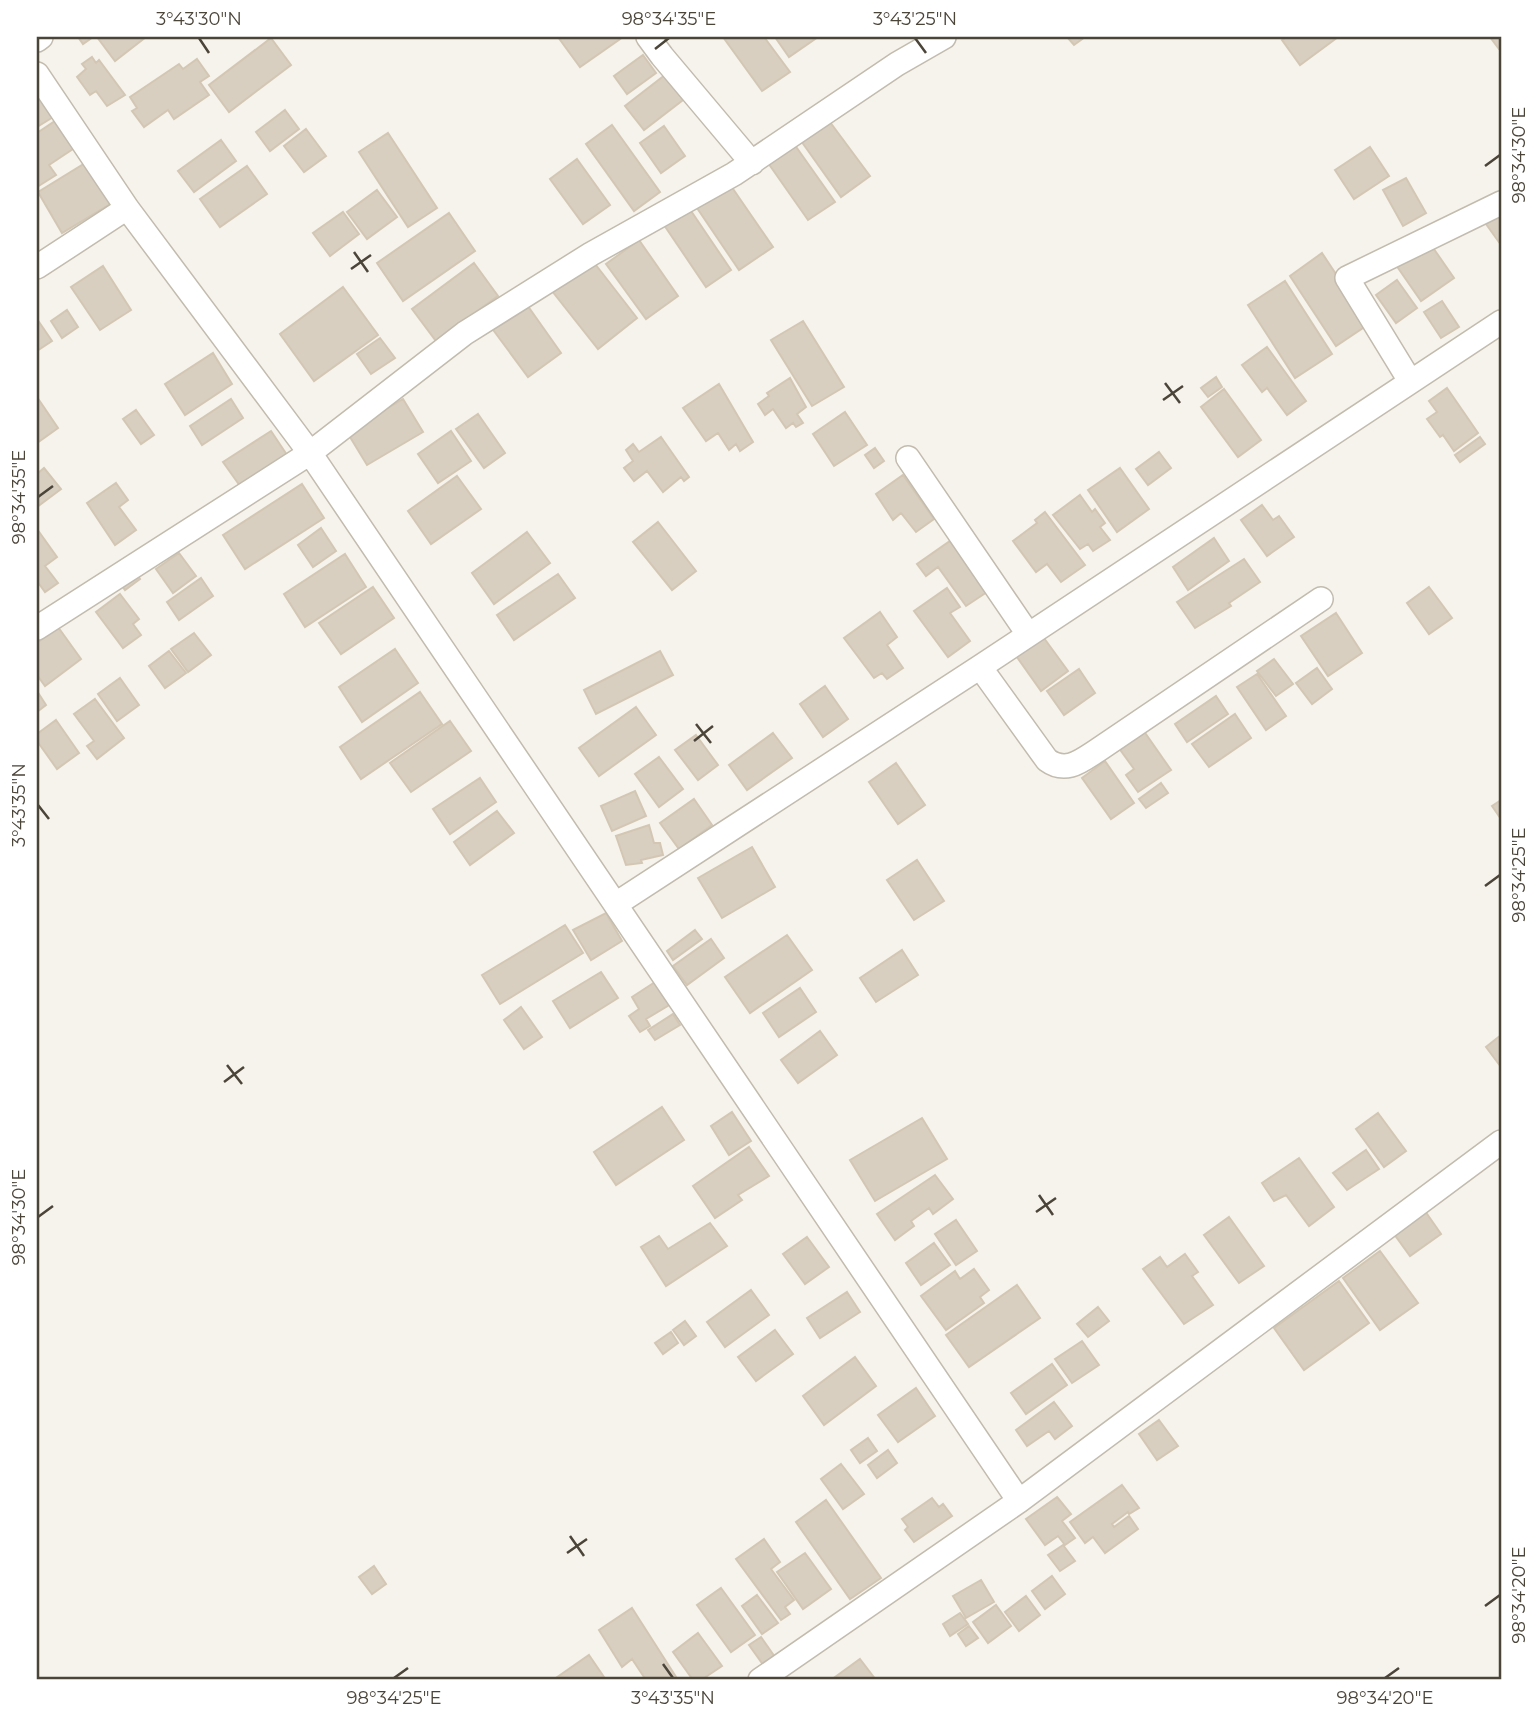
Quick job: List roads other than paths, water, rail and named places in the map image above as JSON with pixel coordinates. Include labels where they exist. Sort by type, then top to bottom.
[{"type":"street","points":[[37,40],[41,37]]},
{"type":"street","points":[[648,37],[752,163]]},
{"type":"street","points":[[37,628],[310,453],[465,333],[591,254],[752,163],[897,65],[944,37]]},
{"type":"street","points":[[37,74],[127,208],[310,453],[1019,1502]]},
{"type":"street","points":[[1410,381],[1347,278],[1501,203]]},
{"type":"street","points":[[37,267],[127,208]]},
{"type":"street","points":[[616,904],[1501,322]]},
{"type":"street","points":[[908,458],[1028,634]]},
{"type":"street","points":[[979,667],[1047,760],[1069,767],[1321,599]]},
{"type":"street","points":[[760,1680],[1019,1502],[1501,1142]]}]
